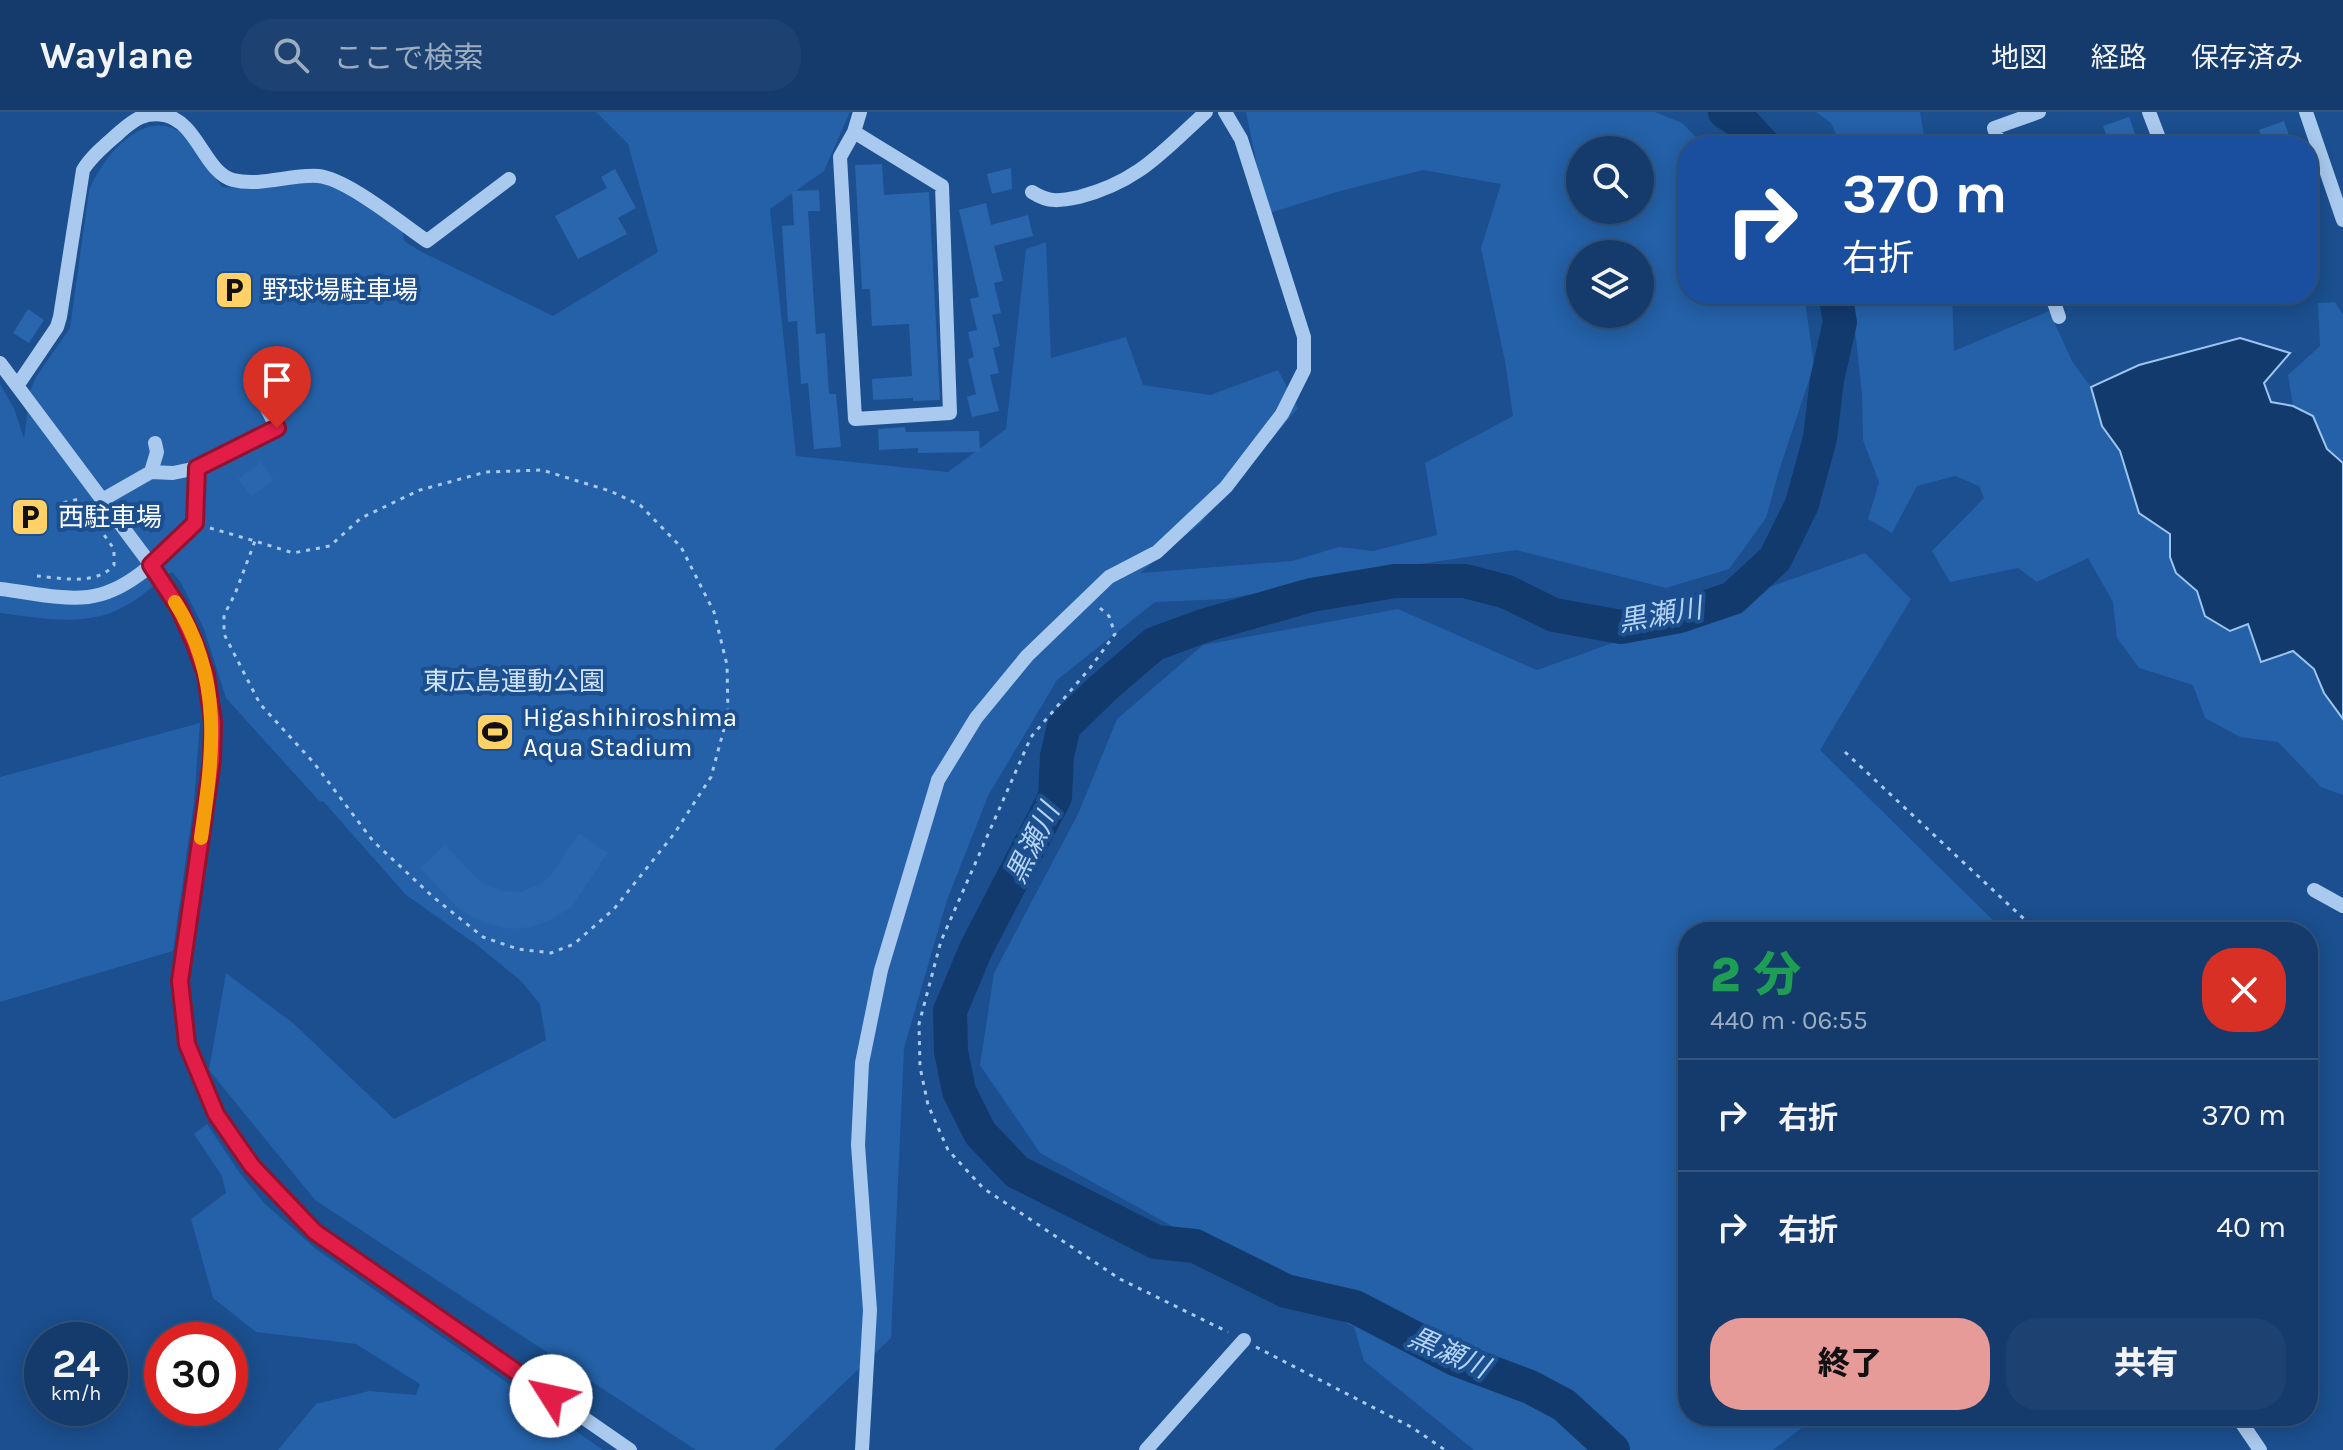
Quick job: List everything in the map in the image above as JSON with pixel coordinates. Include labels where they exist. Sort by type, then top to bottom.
[{"type":"street","points":[[854,132],[942,186],[950,413],[855,419],[840,157],[854,132],[860,112]]},
{"type":"street","points":[[1032,192],[1045,200],[1059,201],[1115,186],[1141,171],[1206,112]]},
{"type":"street","points":[[862,1450],[870,1310],[858,1145],[862,1063],[881,970],[938,780],[976,718],[1018,666],[1109,577],[1157,552],[1226,487],[1282,414],[1304,370],[1304,337],[1295,307],[1241,139],[1225,112]]},
{"type":"street","points":[[1997,136],[1994,128],[2039,112]]},
{"type":"street","points":[[2149,112],[2158,136]]},
{"type":"street","points":[[2306,112],[2314,136]]},
{"type":"street","points":[[17,386],[60,317],[83,170],[135,118],[153,113],[170,116],[186,127],[220,173],[231,180],[245,182],[315,175],[327,177],[345,185],[417,242],[427,241],[509,179]]},
{"type":"street","points":[[2318,147],[2343,220]]},
{"type":"street","points":[[2054,304],[2059,317]]},
{"type":"street","points":[[0,363],[151,565],[179,608],[206,675],[213,722],[212,760],[180,981],[187,1044],[216,1114],[252,1166],[315,1232],[630,1450]]},
{"type":"street","points":[[102,500],[151,472],[173,473],[197,468],[277,428],[261,397]]},
{"type":"street","points":[[151,472],[157,452],[155,443]]},
{"type":"street","points":[[0,589],[87,597],[120,586],[151,565],[195,523],[197,468]]},
{"type":"street","points":[[2314,890],[2343,906]]},
{"type":"street","points":[[1146,1450],[1244,1340]]},
{"type":"street","points":[[2244,1426],[2260,1450]]},
{"type":"path","points":[[195,523],[255,541],[293,553],[330,546],[361,518],[420,490],[486,472],[542,470],[610,491],[640,505],[681,547],[714,612],[727,665],[728,714],[711,777],[674,834],[614,909],[574,944],[551,953],[518,949],[483,937],[432,896],[373,841],[314,763],[260,704],[224,634],[224,615],[255,541]]},
{"type":"path","points":[[31,576],[98,577],[114,565],[114,549],[79,499],[58,504]]},
{"type":"path","points":[[1088,597],[1109,616],[1115,634],[1031,737],[941,941],[919,1024],[920,1067],[928,1105],[948,1150],[983,1188],[1120,1279],[1413,1428],[1445,1450]]},
{"type":"path","points":[[1845,752],[2027,922]]},
{"type":"green space","name":"東広島運動公園","points":[[596,112],[850,112],[824,171],[770,209],[796,456],[948,472],[1006,429],[1026,249],[1046,242],[1051,358],[1126,337],[1143,385],[1210,395],[1278,370],[1298,408],[1201,523],[1140,573],[1292,561],[1339,547],[1373,551],[1437,535],[1425,463],[1513,416],[1505,361],[1481,248],[1501,184],[1423,170],[1267,214],[1246,112],[1655,112],[1682,123],[1695,136],[1678,136],[1678,304],[1805,304],[1814,365],[1766,518],[1729,569],[1666,588],[1516,550],[1385,569],[1226,599],[1155,602],[1057,680],[988,796],[947,900],[904,1048],[891,1338],[774,1450],[696,1450],[315,1200],[209,1070],[226,973],[293,1023],[394,1119],[546,1040],[540,1004],[521,981],[477,945],[406,895],[226,698],[204,629],[180,581],[172,572],[131,602],[96,617],[64,620],[0,613],[0,384],[14,408],[24,439],[30,391],[36,377],[70,328],[89,191],[111,154],[134,133],[148,127],[175,129],[193,147],[222,187],[300,181],[332,186],[403,232],[404,241],[420,251],[553,316],[658,252],[628,144]]},
{"type":"green space","points":[[1816,112],[1920,112],[1924,136],[1837,136],[1831,123]]},
{"type":"green space","points":[[2335,302],[2343,315],[2343,463],[2327,450],[2313,416],[2293,406],[2288,375],[2320,346],[2318,303]]},
{"type":"green space","points":[[1852,304],[1952,304],[1954,351],[2049,311],[2073,363],[2091,387],[2102,426],[2120,451],[2139,513],[2171,534],[2170,557],[2176,573],[2197,591],[2205,615],[2248,624],[2293,651],[2315,669],[2324,693],[2343,719],[2343,795],[2321,787],[2278,742],[2240,737],[2205,718],[2193,685],[2139,668],[2117,638],[2113,602],[2088,558],[2037,582],[2018,568],[1950,582],[1932,551],[1984,498],[1979,486],[1955,476],[1917,486],[1892,533],[1868,519],[1879,482],[1863,440],[1862,394]]},
{"type":"green space","points":[[1865,553],[1911,599],[1820,750],[1995,922],[1678,922],[1678,1426],[1804,1426],[1773,1450],[1474,1450],[1364,1361],[1354,1327],[1040,1153],[980,1065],[994,973],[1078,814],[1117,719],[1203,645],[1398,609],[1537,670]]},
{"type":"green space","points":[[200,723],[194,802],[173,951],[0,1002],[0,777]]},
{"type":"green space","points":[[207,1124],[264,1203],[316,1249],[603,1450],[278,1450],[316,1404],[369,1391],[416,1395],[420,1384],[356,1344],[256,1332],[248,1322],[243,1322],[213,1298],[191,1219],[226,1193],[222,1176],[194,1134]]},
{"type":"shaded area","points":[[2240,338],[2290,353],[2264,383],[2271,402],[2293,406],[2313,416],[2327,449],[2343,463],[2343,719],[2324,693],[2314,669],[2293,651],[2261,662],[2248,624],[2230,631],[2205,616],[2197,591],[2176,573],[2170,557],[2170,534],[2139,513],[2120,451],[2102,426],[2091,387],[2139,365]]},
{"type":"building","points":[[2129,117],[2136,136],[2107,136],[2103,126]]},
{"type":"building","points":[[2284,121],[2289,136],[2261,136],[2259,130]]},
{"type":"building","points":[[882,164],[884,195],[929,192],[940,400],[873,400],[872,379],[912,376],[909,324],[872,326],[870,289],[862,289],[855,165]]},
{"type":"building","points":[[1011,168],[1012,189],[992,194],[987,174]]},
{"type":"building","points":[[615,169],[636,208],[618,218],[627,234],[578,259],[555,216],[607,188],[601,177]]},
{"type":"building","points":[[819,190],[820,211],[808,211],[816,334],[825,333],[829,394],[836,394],[841,447],[814,449],[808,383],[801,384],[797,321],[788,322],[782,226],[794,225],[792,191]]},
{"type":"building","points":[[986,203],[991,225],[1028,215],[1033,236],[994,246],[1003,281],[994,283],[1001,313],[992,315],[1000,346],[993,348],[999,373],[990,375],[999,411],[972,417],[967,397],[976,394],[968,359],[974,357],[968,332],[977,330],[970,299],[979,297],[959,210]]},
{"type":"building","points":[[28,309],[44,320],[29,343],[13,333]]},
{"type":"building","points":[[905,427],[906,432],[979,431],[980,452],[918,453],[918,448],[879,450],[878,429]]},
{"type":"building","points":[[261,462],[274,480],[251,496],[238,479]]},
{"type":"building","points":[[579,833],[608,853],[572,906],[551,920],[531,927],[511,929],[472,917],[458,908],[420,868],[445,845],[481,882],[502,891],[520,892],[541,884],[551,875]]},
{"type":"waterway","name":"黒瀬川","points":[[1725,112],[1755,136]]},
{"type":"waterway","name":"黒瀬川","points":[[1613,1450],[1564,1405],[1530,1387],[1455,1359],[1355,1307],[1286,1291],[1195,1246],[1156,1242],[1017,1172],[980,1133],[959,1091],[951,1051],[950,1011],[976,949],[1055,797],[1057,756],[1064,726],[1154,644],[1206,625],[1311,595],[1395,581],[1465,581],[1507,592],[1554,615],[1621,627],[1680,616],[1733,598],[1775,559],[1802,504],[1820,438],[1827,380],[1840,322],[1837,304]]},
{"type":"slow traffic","points":[[175,602],[206,675],[213,722],[212,760],[201,838]]},
{"type":"place","name":"野球場駐車場","points":[[234,290]]},
{"type":"place","name":"西駐車場","points":[[30,517]]},
{"type":"place","name":"Higashihiroshima Aqua Stadium","points":[[495,732]]},
{"type":"route","points":[[277,428],[197,468],[195,523],[151,565],[179,608],[195,644],[206,675],[213,722],[212,760],[180,981],[187,1044],[216,1114],[252,1166],[315,1232],[551,1396]]}]
